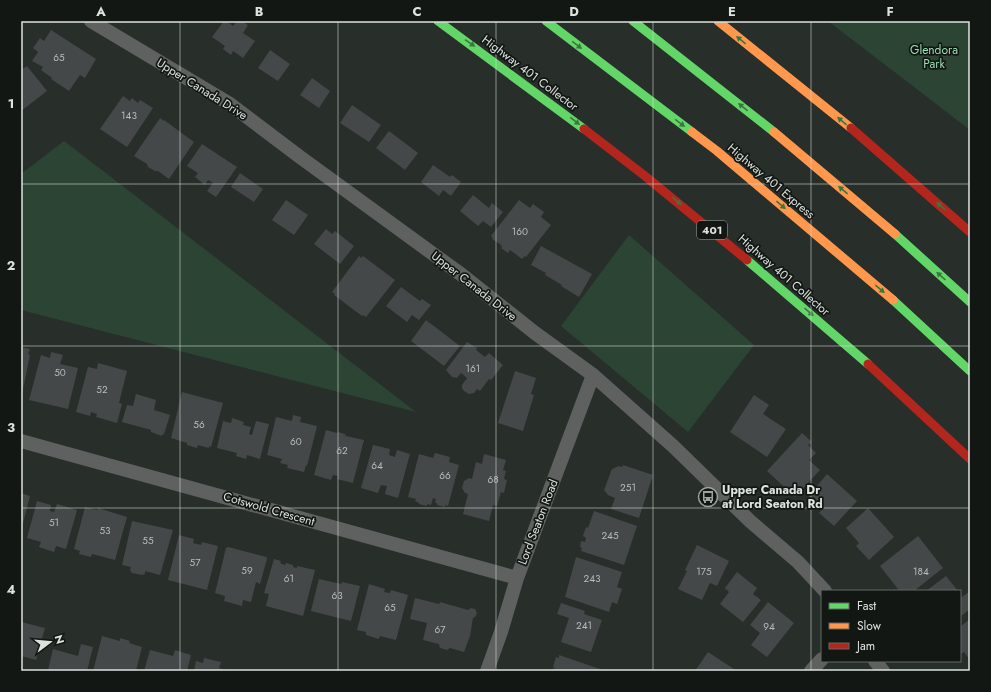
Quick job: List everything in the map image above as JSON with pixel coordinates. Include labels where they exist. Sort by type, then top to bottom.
[{"type":"highway","name":"Highway 401 Collector","points":[[438,21],[554,105],[655,183],[779,285],[924,415],[970,459]]},
{"type":"highway","name":"Highway 401 Express","points":[[546,21],[717,151],[912,317],[970,371]]},
{"type":"highway","points":[[633,21],[718,87],[810,162],[914,251],[970,302]]},
{"type":"highway","points":[[718,21],[846,124],[970,232]]},
{"type":"street","name":"Upper Canada Drive","points":[[91,21],[230,104],[462,275],[535,333],[593,375],[673,446],[751,522],[798,562],[824,590]]},
{"type":"street","name":"Lord Seaton Road","points":[[488,671],[517,578],[593,375]]},
{"type":"street","name":"Cotswold Crescent","points":[[21,441],[517,578]]},
{"type":"street","points":[[811,671],[821,660]]},
{"type":"street","points":[[876,662],[882,671]]},
{"type":"green space","name":"Glendora Park","points":[[828,21],[970,21],[970,130]]},
{"type":"green space","points":[[64,141],[416,412],[21,310],[21,174]]},
{"type":"green space","points":[[629,235],[754,345],[688,432],[561,326]]},
{"type":"building","points":[[224,21],[233,26],[237,21],[242,21],[248,25],[243,33],[255,41],[243,58],[233,51],[231,55],[223,49],[225,46],[212,37]]},
{"type":"building","points":[[51,30],[96,59],[85,78],[80,75],[69,91],[41,70],[43,67],[32,61],[38,52],[33,48],[40,38],[44,41]]},
{"type":"building","points":[[270,50],[290,64],[278,81],[258,68]]},
{"type":"building","points":[[27,66],[47,91],[21,111],[21,70]]},
{"type":"building","points":[[312,78],[330,91],[319,108],[300,95]]},
{"type":"building","points":[[123,96],[130,101],[132,98],[138,103],[140,100],[153,108],[127,147],[100,129]]},
{"type":"building","points":[[352,105],[381,125],[369,142],[340,123]]},
{"type":"building","points":[[160,118],[194,142],[169,179],[158,171],[148,167],[147,164],[134,156]]},
{"type":"building","points":[[389,131],[418,153],[405,170],[376,148]]},
{"type":"building","points":[[202,144],[237,167],[216,197],[207,191],[213,183],[208,180],[205,185],[195,177],[198,173],[187,166]]},
{"type":"building","points":[[433,165],[450,177],[452,175],[461,182],[451,196],[443,190],[439,196],[421,182]]},
{"type":"building","points":[[240,173],[263,189],[254,202],[231,187]]},
{"type":"building","points":[[473,195],[489,208],[492,203],[503,212],[491,227],[483,221],[478,226],[460,211]]},
{"type":"building","points":[[286,200],[308,215],[294,235],[272,220]]},
{"type":"building","points":[[519,200],[530,208],[533,204],[544,212],[541,217],[551,225],[526,257],[525,256],[522,259],[510,250],[508,253],[501,248],[502,247],[500,244],[492,239],[493,238],[491,236]]},
{"type":"building","points":[[326,229],[332,234],[335,231],[354,246],[340,264],[314,244]]},
{"type":"building","points":[[541,246],[592,274],[579,297],[545,275],[546,273],[531,265]]},
{"type":"building","points":[[359,256],[361,258],[363,256],[395,280],[366,317],[363,315],[362,316],[332,292]]},
{"type":"building","points":[[401,287],[420,301],[422,299],[431,305],[419,320],[412,315],[407,322],[386,306]]},
{"type":"building","points":[[426,320],[460,346],[444,366],[411,341]]},
{"type":"building","points":[[467,342],[477,348],[476,350],[485,357],[489,353],[503,365],[491,380],[489,379],[480,391],[477,389],[474,393],[469,394],[462,388],[462,385],[467,378],[461,373],[457,378],[452,377],[446,370]]},
{"type":"building","points":[[21,347],[30,349],[22,394]]},
{"type":"building","points":[[51,352],[63,355],[60,364],[78,368],[68,409],[29,400],[41,355],[50,358]]},
{"type":"building","points":[[98,363],[127,371],[119,403],[122,404],[117,423],[96,417],[97,414],[91,412],[90,416],[76,412],[88,367],[97,369]]},
{"type":"building","points":[[515,371],[536,378],[531,394],[534,395],[523,431],[498,423]]},
{"type":"building","points":[[182,392],[223,403],[211,447],[209,446],[209,448],[198,445],[197,448],[171,438]]},
{"type":"building","points":[[136,394],[156,400],[154,410],[170,415],[162,436],[151,432],[151,430],[122,422],[127,405],[133,406]]},
{"type":"building","points":[[754,395],[769,405],[763,414],[786,429],[767,457],[730,432]]},
{"type":"building","points":[[293,415],[301,417],[300,422],[317,426],[307,466],[306,465],[304,472],[287,468],[288,465],[280,463],[282,459],[267,455],[276,417],[292,421]]},
{"type":"building","points":[[232,418],[244,422],[243,425],[251,427],[249,434],[252,435],[256,421],[269,424],[260,459],[247,455],[246,459],[236,456],[237,453],[217,448],[223,421],[231,423]]},
{"type":"building","points":[[326,430],[364,440],[353,483],[337,479],[338,476],[333,475],[331,480],[314,475]]},
{"type":"building","points":[[802,433],[812,442],[808,445],[816,453],[809,460],[820,470],[795,497],[767,471]]},
{"type":"building","points":[[373,445],[390,449],[389,455],[395,457],[397,450],[410,454],[398,498],[385,494],[387,486],[381,485],[378,493],[361,488]]},
{"type":"building","points":[[435,453],[450,457],[449,462],[459,465],[448,506],[445,505],[445,507],[437,505],[437,503],[435,503],[436,499],[433,498],[431,505],[427,504],[427,506],[419,504],[415,501],[416,499],[408,497],[419,454],[433,458]]},
{"type":"building","points":[[484,454],[506,460],[503,470],[506,471],[504,479],[507,480],[504,493],[501,492],[497,506],[493,505],[489,521],[463,514],[468,494],[465,493],[462,488],[464,481],[469,478],[472,479],[476,462],[482,464]]},
{"type":"building","points":[[623,465],[653,475],[639,518],[611,509],[615,498],[608,495],[604,490],[612,469],[619,466],[622,467]]},
{"type":"building","points":[[827,474],[857,501],[834,526],[819,513],[822,510],[808,497]]},
{"type":"building","points":[[21,493],[30,496],[22,527],[21,527]]},
{"type":"building","points":[[37,501],[51,505],[50,511],[54,512],[57,504],[77,510],[66,549],[56,546],[54,552],[39,547],[41,542],[27,538]]},
{"type":"building","points":[[85,507],[97,510],[98,508],[127,517],[115,560],[92,554],[91,557],[79,554],[80,551],[74,549]]},
{"type":"building","points":[[868,508],[894,537],[869,560],[856,546],[859,543],[846,528]]},
{"type":"building","points":[[594,511],[637,526],[624,565],[581,551],[581,541],[585,542],[586,538],[583,536],[586,527],[588,528]]},
{"type":"building","points":[[132,521],[173,530],[160,575],[145,571],[145,574],[142,575],[132,573],[130,570],[131,567],[122,565]]},
{"type":"building","points":[[179,535],[194,539],[193,543],[201,545],[202,542],[218,546],[207,590],[168,580]]},
{"type":"building","points":[[918,536],[943,568],[915,590],[896,590],[898,589],[880,566]]},
{"type":"building","points":[[697,545],[729,561],[717,586],[710,583],[702,600],[678,589]]},
{"type":"building","points":[[228,547],[266,557],[267,559],[260,584],[256,582],[251,602],[243,600],[242,606],[224,601],[225,596],[215,593],[226,548]]},
{"type":"building","points":[[576,557],[622,572],[617,587],[622,589],[617,604],[612,602],[609,612],[565,597]]},
{"type":"building","points":[[274,559],[281,561],[280,563],[285,565],[286,563],[297,568],[297,566],[315,570],[303,616],[266,606],[269,594],[264,593]]},
{"type":"building","points":[[737,572],[757,588],[753,594],[761,600],[743,622],[720,604],[729,592],[725,588]]},
{"type":"building","points":[[946,576],[957,590],[927,590]]},
{"type":"building","points":[[319,579],[341,584],[342,582],[360,586],[351,621],[311,611]]},
{"type":"building","points":[[369,584],[385,589],[384,592],[390,593],[391,590],[408,595],[396,640],[380,636],[379,639],[366,635],[366,632],[357,630]]},
{"type":"building","points":[[970,591],[970,609],[961,616],[961,596],[962,597]]},
{"type":"building","points":[[415,598],[439,604],[440,602],[468,610],[471,608],[475,609],[477,613],[473,618],[470,636],[464,652],[450,648],[447,650],[440,648],[439,644],[423,640],[427,623],[410,619]]},
{"type":"building","points":[[768,602],[794,623],[767,657],[751,645],[760,633],[750,625]]},
{"type":"building","points":[[561,603],[585,611],[584,614],[602,620],[591,652],[561,642],[569,618],[557,614]]},
{"type":"building","points":[[970,619],[970,660],[964,652],[961,654],[961,626]]},
{"type":"building","points":[[21,622],[45,628],[36,660],[21,656]]},
{"type":"building","points":[[102,636],[120,641],[120,638],[130,641],[129,643],[142,647],[136,671],[93,671]]},
{"type":"building","points":[[81,644],[93,647],[87,671],[48,670],[53,649],[78,656]]},
{"type":"building","points":[[150,650],[173,656],[175,650],[191,655],[187,671],[144,671]]},
{"type":"building","points":[[708,652],[737,671],[695,671]]},
{"type":"building","points":[[559,655],[603,670],[552,671],[553,668],[555,669],[553,667],[556,657],[559,658]]},
{"type":"building","points":[[204,658],[221,662],[219,668],[229,671],[194,671],[196,661],[203,663]]},
{"type":"traffic: fast","points":[[438,21],[584,129]]},
{"type":"traffic: fast","points":[[546,21],[692,132]]},
{"type":"traffic: fast","points":[[633,21],[774,132]]},
{"type":"traffic: fast","points":[[895,234],[970,302]]},
{"type":"traffic: fast","points":[[747,260],[868,364]]},
{"type":"traffic: fast","points":[[893,300],[970,371]]},
{"type":"traffic: slow","points":[[718,21],[851,128]]},
{"type":"traffic: slow","points":[[692,132],[717,151],[893,300]]},
{"type":"traffic: slow","points":[[774,132],[895,234]]},
{"type":"traffic: jam","points":[[851,128],[970,232]]},
{"type":"traffic: jam","points":[[584,129],[645,176],[747,260]]},
{"type":"traffic: jam","points":[[868,364],[970,459]]},
{"type":"place","name":"Upper Canada Dr at Lord Seaton Rd","points":[[708,497]]}]
